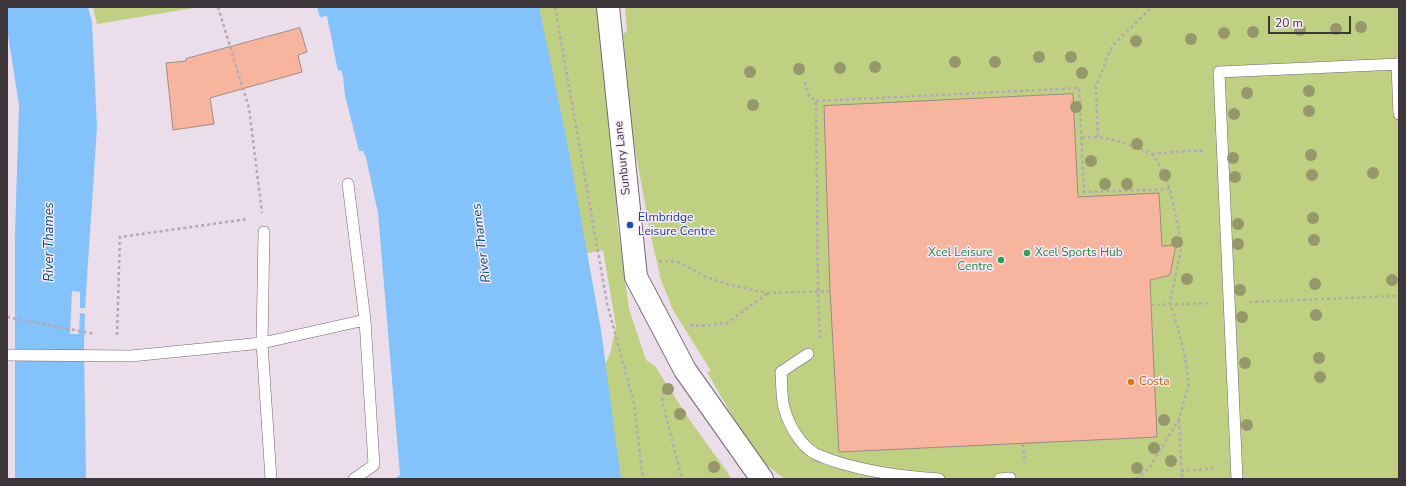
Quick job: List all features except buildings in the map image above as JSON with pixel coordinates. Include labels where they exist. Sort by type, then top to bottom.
[{"type":"street","name":"Sunbury Lane","points":[[608,7],[636,277],[685,370],[762,479]]},
{"type":"lane","points":[[1237,479],[1224,152],[1219,72],[1398,64],[1399,114]]},
{"type":"lane","points":[[348,184],[365,320],[374,466],[354,479]]},
{"type":"lane","points":[[264,232],[262,343],[271,479]]},
{"type":"lane","points":[[7,355],[131,356],[262,343],[365,320]]},
{"type":"lane","points":[[808,354],[782,372],[784,410],[800,441],[814,454],[842,464],[903,476],[939,479]]},
{"type":"path","points":[[218,7],[249,108],[263,217]]},
{"type":"path","points":[[555,7],[607,303],[634,404],[643,479]]},
{"type":"path","points":[[1098,137],[1096,87],[1113,45],[1152,7]]},
{"type":"path","points":[[805,82],[809,96],[816,101],[1079,88],[1084,192],[1170,189]]},
{"type":"path","points":[[808,354],[821,355],[818,292],[816,101]]},
{"type":"path","points":[[1082,138],[1098,137],[1115,140],[1152,154],[1184,151],[1224,152]]},
{"type":"path","points":[[1136,479],[1150,467],[1179,419],[1189,383],[1184,352],[1170,304],[1182,245],[1170,189],[1152,154]]},
{"type":"path","points":[[116,338],[120,237],[255,218]]},
{"type":"path","points":[[634,259],[678,262],[706,277],[730,285],[768,293],[830,291]]},
{"type":"path","points":[[660,323],[700,326],[727,322],[768,293]]},
{"type":"path","points":[[1151,305],[1399,296]]},
{"type":"path","points":[[8,317],[101,335]]},
{"type":"path","points":[[665,385],[662,400],[682,479]]},
{"type":"path","points":[[1179,419],[1182,479]]},
{"type":"path","points":[[1023,444],[1025,464]]},
{"type":"path","points":[[1181,471],[1237,467]]},
{"type":"green space","points":[[93,7],[199,7],[97,24]]},
{"type":"green space","points":[[538,7],[597,7],[615,167],[617,221],[629,309],[646,360],[655,366],[689,419],[731,479],[603,479],[595,385],[610,354],[616,326],[603,250],[566,258]]},
{"type":"green space","name":"Xcel Sports Hub","points":[[625,7],[1399,7],[1399,479],[785,479],[756,457],[707,372],[711,371],[673,310],[659,275],[633,138],[623,34],[627,31]]},
{"type":"water","name":"River Thames","points":[[7,7],[88,7],[92,22],[97,127],[85,308],[80,308],[80,292],[72,291],[70,334],[79,334],[80,313],[85,314],[86,479],[15,479],[15,235],[19,105],[7,29]]},
{"type":"water","name":"River Thames","points":[[317,7],[539,7],[567,141],[601,330],[621,479],[394,479],[400,475],[378,213],[366,158],[363,151],[359,151],[345,95],[343,76],[341,70],[338,71],[327,16],[320,17]]},
{"type":"place","name":"Elmbridge Leisure Centre","points":[[630,225]]},
{"type":"place","name":"Xcel Sports Hub","points":[[1027,253]]},
{"type":"place","name":"Xcel Leisure Centre","points":[[1001,260]]},
{"type":"place","name":"Costa","points":[[1131,382]]}]
